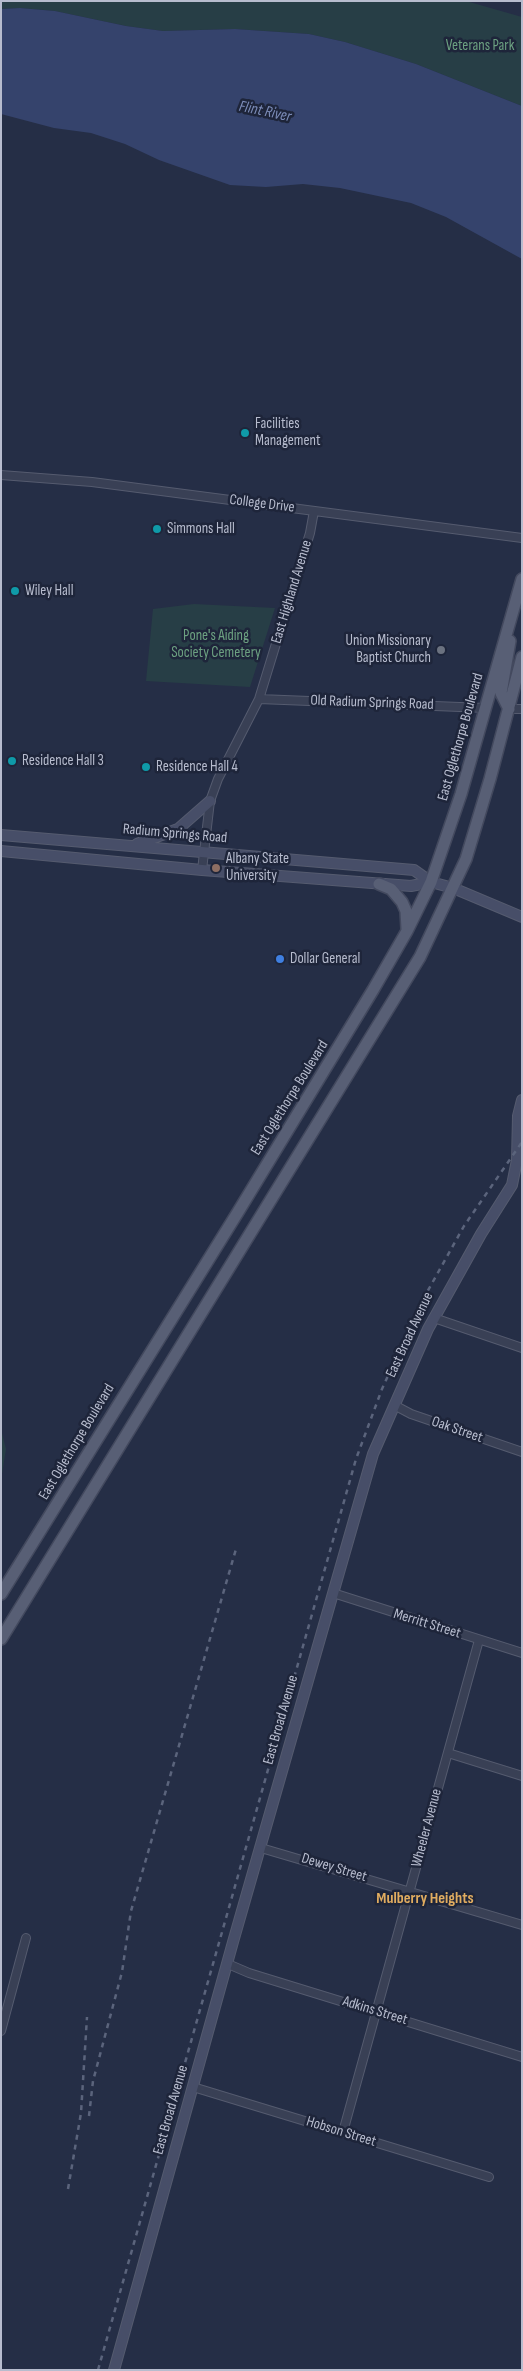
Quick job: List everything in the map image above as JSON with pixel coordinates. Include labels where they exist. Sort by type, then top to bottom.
[{"type":"main road","name":"East Oglethorpe Boulevard","points":[[1,1594],[238,1212],[407,931],[431,882],[461,794],[520,584]]},
{"type":"main road","points":[[509,709],[501,693],[520,584]]},
{"type":"main road","points":[[1,1639],[420,957],[470,847],[522,656]]},
{"type":"main road","points":[[133,845],[178,829],[210,801]]},
{"type":"main road","name":"Radium Springs Road","points":[[1,835],[414,870],[431,882],[453,888],[522,917]]},
{"type":"main road","name":"Radium Springs Road","points":[[1,851],[379,884],[411,886],[431,882]]},
{"type":"main road","points":[[379,884],[390,889],[402,902],[406,910],[407,931]]},
{"type":"main road","name":"East Broad Avenue","points":[[114,2370],[374,1454],[434,1318],[480,1234],[512,1185],[517,1160],[518,1116],[522,1100]]},
{"type":"street","name":"College Drive","points":[[1,475],[92,482],[522,538]]},
{"type":"street","name":"East Highland Avenue","points":[[202,870],[210,801],[218,778],[259,698],[310,532],[314,511]]},
{"type":"street","name":"Old Radium Springs Road","points":[[259,698],[485,708]]},
{"type":"street","points":[[509,709],[522,709]]},
{"type":"street","points":[[434,1318],[522,1348]]},
{"type":"street","name":"Oak Street","points":[[394,1405],[411,1414],[522,1452]]},
{"type":"street","name":"Merritt Street","points":[[333,1593],[522,1653]]},
{"type":"street","name":"Wheeler Avenue","points":[[344,2132],[408,1890],[479,1640]]},
{"type":"street","points":[[448,1753],[522,1776]]},
{"type":"street","name":"Dewey Street","points":[[261,1848],[522,1924]]},
{"type":"street","points":[[1,2031],[26,1938]]},
{"type":"street","name":"Adkins Street","points":[[228,1964],[521,2055]]},
{"type":"street","name":"Hobson Street","points":[[193,2087],[489,2177]]},
{"type":"green space","name":"Veterans Park","points":[[1,1],[466,1],[522,17],[522,106],[416,64],[345,42],[309,34],[235,29],[163,31],[126,26],[55,11],[20,8],[1,9]]},
{"type":"green space","name":"Pone's Aiding Society Cemetery","points":[[194,604],[275,608],[250,687],[146,681],[153,609]]},
{"type":"green space","points":[[1,1429],[6,1449],[1,1480]]},
{"type":"water","name":"Flint River","points":[[20,8],[55,11],[126,26],[163,31],[235,29],[309,34],[345,42],[416,64],[522,106],[522,259],[446,217],[411,203],[340,188],[303,184],[266,187],[230,185],[159,160],[125,144],[91,133],[54,128],[1,114],[1,9]]},
{"type":"railway","points":[[98,2370],[356,1459],[382,1389],[421,1303],[464,1226],[522,1142]]},
{"type":"railway","points":[[89,2116],[93,2081],[122,1972],[131,1911],[236,1549]]},
{"type":"railway","points":[[68,2189],[81,2113],[87,2017]]},
{"type":"place","name":"Facilities Management","points":[[245,433]]},
{"type":"place","name":"Simmons Hall","points":[[157,529]]},
{"type":"place","name":"Wiley Hall","points":[[15,591]]},
{"type":"place","name":"Union Missionary Baptist Church","points":[[441,650]]},
{"type":"place","name":"Residence Hall 3","points":[[12,761]]},
{"type":"place","name":"Residence Hall 4","points":[[146,767]]},
{"type":"place","name":"Albany State University","points":[[216,868]]},
{"type":"place","name":"Dollar General","points":[[280,959]]},
{"type":"district","name":"Mulberry Heights","points":[[425,1899]]}]
